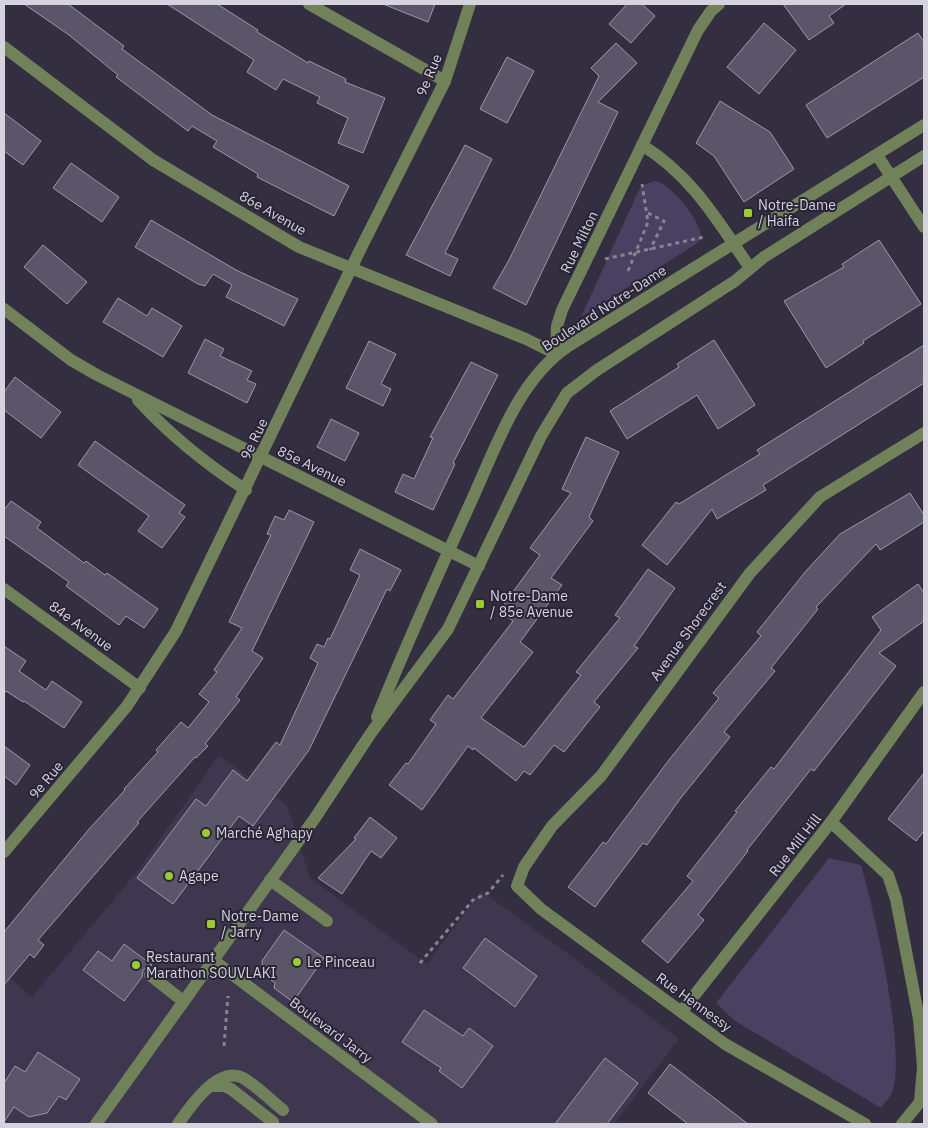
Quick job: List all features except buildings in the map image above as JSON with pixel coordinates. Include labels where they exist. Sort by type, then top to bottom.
[{"type":"street","points":[[309,4],[445,81]]},
{"type":"street","name":"9e Rue","points":[[6,846],[140,688],[186,614],[352,268],[445,81],[470,4]]},
{"type":"street","name":"Rue Milton","points":[[556,354],[555,338],[559,318],[711,6]]},
{"type":"street","name":"86e Avenue","points":[[4,47],[153,160],[300,247],[526,339],[556,354]]},
{"type":"street","name":"Boulevard Notre-Dame","points":[[371,733],[416,620],[448,550],[519,401],[538,372],[556,354],[924,125]]},
{"type":"street","points":[[642,145],[677,170],[702,199],[750,268]]},
{"type":"street","points":[[877,155],[924,226]]},
{"type":"street","name":"Boulevard Notre-Dame","points":[[96,1124],[325,804],[371,733],[448,629],[541,436],[567,393],[596,370],[735,281],[771,252],[924,156]]},
{"type":"street","name":"85e Avenue","points":[[4,310],[72,360],[131,393],[479,566]]},
{"type":"street","name":"85e Avenue","points":[[131,393],[166,431],[222,475],[246,490]]},
{"type":"street","name":"Avenue Shorecrest","points":[[517,886],[524,867],[552,826],[601,776],[750,573],[820,497],[924,433]]},
{"type":"street","name":"84e Avenue","points":[[4,589],[140,688]]},
{"type":"street","name":"Rue Mill Hill","points":[[682,1011],[832,822],[924,692]]},
{"type":"street","points":[[832,822],[888,875],[896,899],[919,1019],[924,1067],[920,1102],[902,1124]]},
{"type":"street","points":[[270,880],[327,921]]},
{"type":"street","name":"Rue Hennessy","points":[[517,886],[541,909],[725,1044],[864,1124]]},
{"type":"street","name":"Boulevard Jarry","points":[[213,960],[432,1124]]},
{"type":"street","points":[[150,975],[183,1001]]},
{"type":"street","points":[[178,1124],[199,1095],[208,1087],[227,1078],[242,1078],[283,1110]]},
{"type":"street","points":[[208,1087],[224,1086],[231,1089],[273,1122]]},
{"type":"path","points":[[628,271],[648,222],[642,184]]},
{"type":"path","points":[[647,212],[664,221],[650,250]]},
{"type":"path","points":[[604,259],[704,237]]},
{"type":"path","points":[[420,963],[473,900],[488,893],[506,872]]},
{"type":"path","points":[[224,1046],[228,996]]},
{"type":"shaded area","points":[[654,181],[668,188],[684,204],[700,231],[701,238],[696,244],[581,317],[638,192],[642,186]]},
{"type":"shaded area","points":[[219,755],[287,805],[310,878],[427,964],[481,891],[570,955],[679,1039],[614,1124],[4,1124],[4,973],[32,997],[137,872]]},
{"type":"shaded area","points":[[829,858],[861,865],[880,946],[892,1015],[896,1073],[892,1092],[881,1108],[735,1021],[716,1003]]},
{"type":"place","name":"Notre-Dame / Haifa","points":[[748,213]]},
{"type":"place","name":"Notre-Dame / 85e Avenue","points":[[480,604]]},
{"type":"place","name":"Marché Aghapy","points":[[206,833]]},
{"type":"place","name":"Agape","points":[[169,876]]},
{"type":"place","name":"Notre-Dame / Jarry","points":[[211,924]]},
{"type":"place","name":"Le Pinceau","points":[[297,962]]},
{"type":"place","name":"Restaurant Marathon SOUVLAKI","points":[[136,965]]}]
